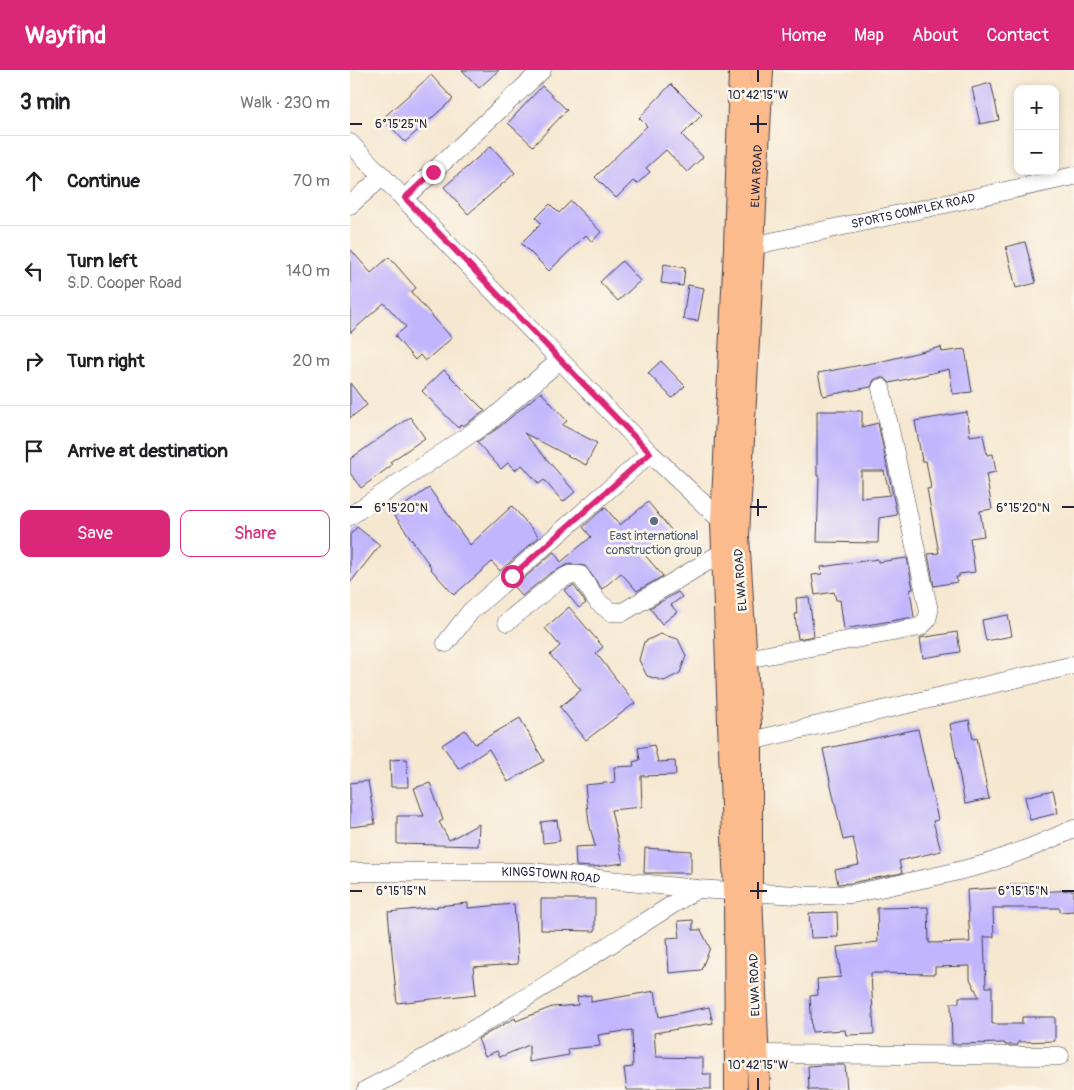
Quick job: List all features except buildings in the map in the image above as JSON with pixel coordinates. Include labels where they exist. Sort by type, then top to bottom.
[{"type":"main road","name":"ELWA ROAD","points":[[736,1090],[735,1054],[751,741],[746,659],[730,529],[740,70]]},
{"type":"main road","name":"ELWA ROAD","points":[[759,1090],[758,1054],[743,893],[723,552],[730,529],[752,246],[762,70]]},
{"type":"street","points":[[405,198],[542,70]]},
{"type":"street","points":[[350,143],[650,453],[730,529]]},
{"type":"street","points":[[350,205],[383,176]]},
{"type":"street","name":"SPORTS COMPLEX ROAD","points":[[752,246],[1074,176]]},
{"type":"street","points":[[350,516],[490,420],[560,360]]},
{"type":"street","points":[[746,659],[920,627],[927,620],[929,611],[881,388]]},
{"type":"street","points":[[446,643],[470,612],[650,453]]},
{"type":"street","points":[[507,622],[556,582],[569,575],[580,575],[598,602],[611,612],[623,612],[723,552]]},
{"type":"street","points":[[751,741],[1074,665]]},
{"type":"street","name":"KINGSTOWN ROAD","points":[[350,872],[532,872],[743,893],[812,896],[852,894],[986,864],[1074,829]]},
{"type":"street","points":[[366,1090],[397,1082],[697,889]]},
{"type":"street","points":[[735,1054],[1060,1056]]},
{"type":"place","name":"East international construction group","points":[[654,521]]},
{"type":"route","points":[[433,172],[405,198],[650,453],[512,576]]}]
